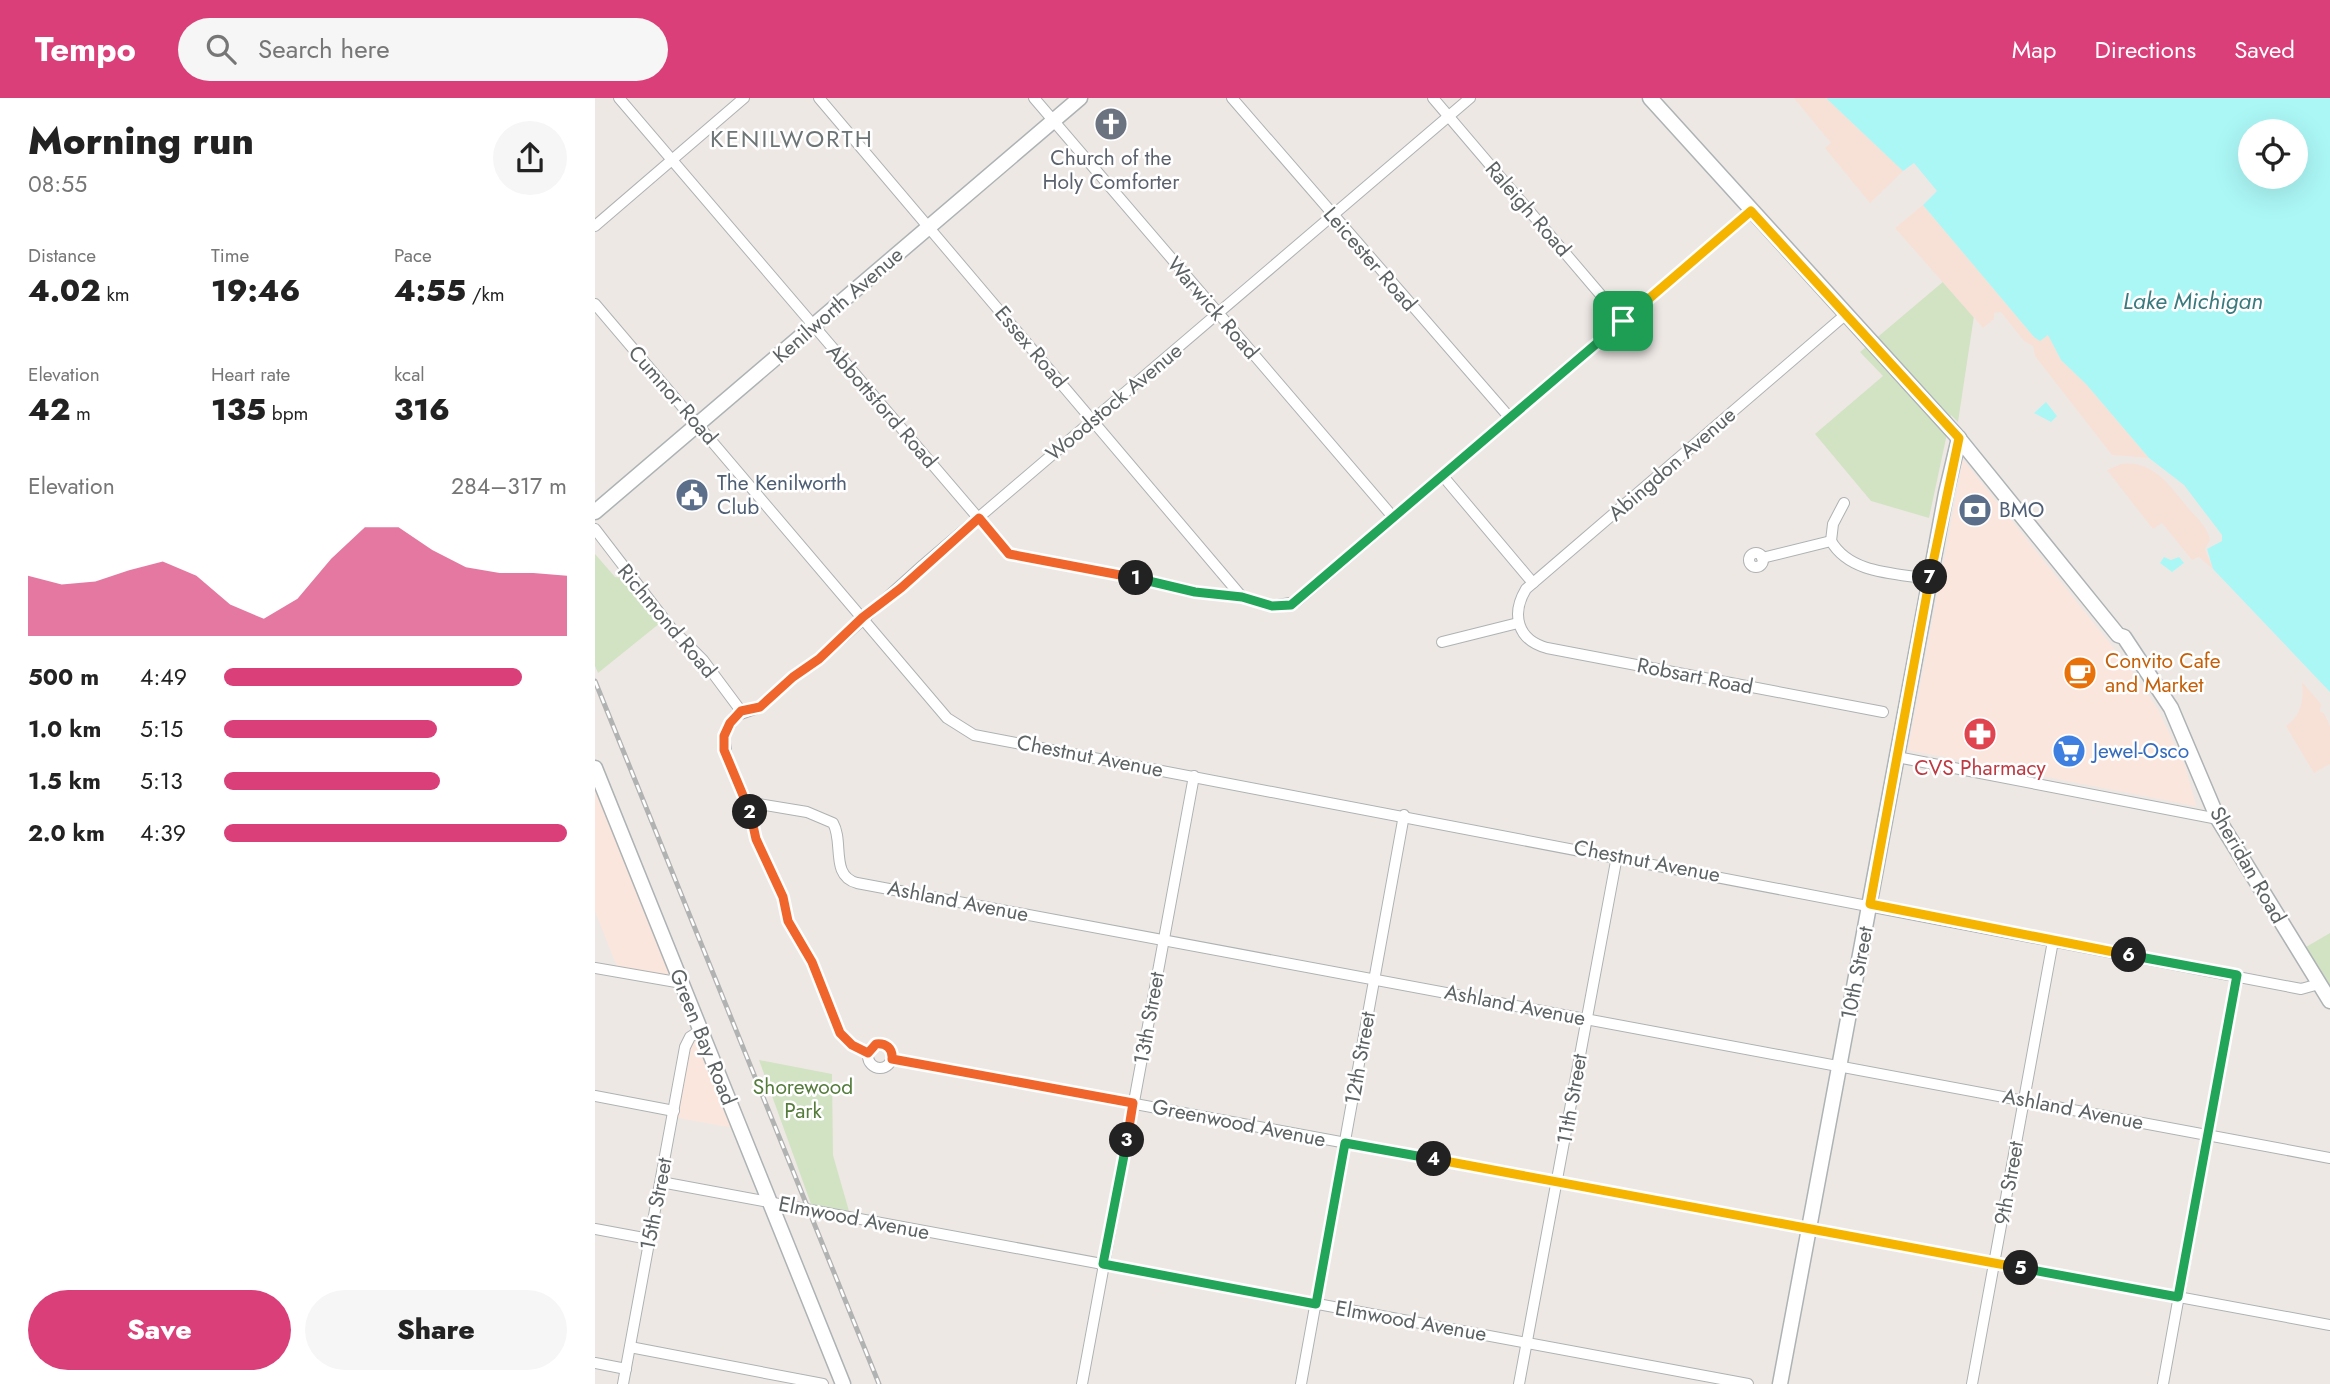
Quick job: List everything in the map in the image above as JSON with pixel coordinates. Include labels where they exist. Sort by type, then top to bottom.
[{"type":"street","name":"Abbottsford Road","points":[[619,98],[1009,554],[1143,579],[1195,592],[1242,597]]},
{"type":"street","points":[[595,226],[744,98]]},
{"type":"street","name":"Essex Road","points":[[819,98],[1242,597]]},
{"type":"street","name":"Warwick Road","points":[[1034,98],[1392,517]]},
{"type":"street","name":"Kenilworth Avenue","points":[[595,516],[698,424],[1080,98]]},
{"type":"street","name":"Leicester Road","points":[[1232,98],[1510,418]]},
{"type":"street","name":"Raleigh Road","points":[[1433,98],[1623,321]]},
{"type":"street","name":"Woodstock Avenue","points":[[741,711],[760,707],[793,677],[819,659],[863,617],[901,588],[979,518],[1470,98]]},
{"type":"street","name":"Sheridan Road","points":[[1650,98],[1959,438],[2118,635],[2118,642],[2132,653],[2171,708],[2218,819],[2330,1001]]},
{"type":"street","points":[[1242,597],[1272,606],[1291,605],[1346,561],[1392,517],[1751,211]]},
{"type":"street","name":"Cumnor Road","points":[[595,304],[947,718],[974,735]]},
{"type":"street","name":"Abingdon Avenue","points":[[1518,623],[1519,602],[1533,583],[1845,315]]},
{"type":"street","name":"10th Street","points":[[1780,1384],[1930,579],[1959,438]]},
{"type":"street","points":[[1442,475],[1533,583]]},
{"type":"street","points":[[1844,503],[1833,523],[1831,541],[1841,555],[1854,564],[1930,579]]},
{"type":"street","name":"Richmond Road","points":[[595,529],[671,628],[703,660],[741,711]]},
{"type":"street","points":[[1762,558],[1831,541]]},
{"type":"street","points":[[1442,642],[1518,623]]},
{"type":"street","name":"Robsart Road","points":[[1518,623],[1525,636],[1544,647],[1883,712]]},
{"type":"street","points":[[741,711],[730,723],[724,743],[727,758],[747,802],[756,839],[783,897],[788,921],[812,962],[829,1010],[845,1040],[868,1053]]},
{"type":"street","name":"Chestnut Avenue","points":[[974,735],[1870,904],[2301,989],[2319,984]]},
{"type":"street","points":[[1897,757],[2218,819]]},
{"type":"street","name":"Green Bay Road","points":[[595,768],[843,1384]]},
{"type":"street","name":"13th Street","points":[[1082,1384],[1194,776]]},
{"type":"street","name":"Ashland Avenue","points":[[747,802],[807,812],[833,823],[838,835],[842,871],[849,881],[2330,1158]]},
{"type":"street","name":"12th Street","points":[[1301,1384],[1404,816]]},
{"type":"street","name":"11th Street","points":[[1519,1384],[1617,856]]},
{"type":"street","name":"9th Street","points":[[1972,1384],[2053,940]]},
{"type":"street","points":[[595,968],[682,984]]},
{"type":"street","points":[[2162,1384],[2237,975]]},
{"type":"street","name":"15th Street","points":[[623,1384],[685,1047],[690,1037],[701,1030]]},
{"type":"street","name":"Greenwood Avenue","points":[[881,1043],[891,1050],[892,1059],[888,1065],[877,1068],[870,1064],[868,1053],[873,1046],[881,1043]]},
{"type":"street","name":"Greenwood Avenue","points":[[892,1059],[2330,1325]]},
{"type":"street","points":[[595,1096],[674,1111]]},
{"type":"street","name":"Elmwood Avenue","points":[[660,1182],[1748,1384]]},
{"type":"street","points":[[595,1229],[649,1239]]},
{"type":"street","points":[[630,1347],[823,1384]]},
{"type":"street","points":[[595,1363],[626,1369]]},
{"type":"shaded area","points":[[1963,460],[2131,670],[2157,708],[2185,766],[2196,806],[1908,750]]},
{"type":"shaded area","points":[[595,788],[674,980],[618,969],[595,911]]},
{"type":"shaded area","points":[[694,1037],[734,1128],[674,1117],[687,1047]]},
{"type":"green space","points":[[1944,281],[1974,316],[1958,422],[1951,415],[1929,518],[1871,501],[1815,434],[1883,376],[1860,352]]},
{"type":"green space","points":[[595,554],[615,577],[626,578],[660,623],[598,673],[595,666]]},
{"type":"green space","points":[[2330,933],[2330,985],[2306,947]]},
{"type":"green space","name":"Shorewood Park","points":[[759,1060],[832,1074],[833,1155],[849,1211],[811,1204]]},
{"type":"sand","points":[[1794,98],[1826,98],[1903,171],[1870,203],[1825,148],[1831,143]]},
{"type":"sand","points":[[1923,205],[2034,337],[2048,334],[2061,360],[2086,384],[2149,458],[2112,455],[2035,356],[2033,346],[2024,341],[2001,312],[1994,313],[1994,319],[1983,328],[1895,228]]},
{"type":"sand","points":[[2121,464],[2143,466],[2168,484],[2207,531],[2210,540],[2205,549],[2213,569],[2199,557],[2192,560],[2162,523],[2153,529],[2107,470]]},
{"type":"sand","points":[[2302,682],[2321,704],[2320,712],[2324,713],[2330,726],[2330,764],[2314,773],[2286,726],[2300,707]]},
{"type":"water","name":"Lake Michigan","points":[[1826,98],[2330,98],[2330,692],[2213,569],[2207,549],[2222,541],[2222,535],[2184,485],[2149,458],[2086,384],[2061,360],[2048,335],[2040,341],[2034,337],[1923,205],[1937,191],[1914,163],[1903,171]]},
{"type":"water","points":[[2046,402],[2057,416],[2051,422],[2034,413]]},
{"type":"water","points":[[2164,557],[2171,560],[2179,557],[2184,563],[2172,572],[2160,563]]},
{"type":"railway","points":[[595,681],[879,1384]]},
{"type":"place","name":"Church of the Holy Comforter","points":[[1111,124]]},
{"type":"place","name":"The Kenilworth Club","points":[[692,495]]},
{"type":"place","name":"BMO","points":[[1975,510]]},
{"type":"place","name":"Convito Cafe and Market","points":[[2080,673]]},
{"type":"place","name":"CVS Pharmacy","points":[[1980,734]]},
{"type":"place","name":"Jewel-Osco","points":[[2069,751]]},
{"type":"district","name":"KENILWORTH","points":[[792,139]]},
{"type":"route","points":[[1751,211],[1959,438],[1946,493],[1870,904],[2237,975],[2178,1297],[1345,1143],[1316,1304],[1103,1264],[1133,1103],[892,1059],[893,1054],[885,1044],[876,1044],[868,1053],[845,1040],[840,1033],[829,1010],[820,979],[788,921],[783,897],[756,839],[747,802],[724,750],[724,736],[735,716],[741,711],[760,707],[793,677],[819,659],[863,617],[901,588],[923,565],[979,518],[1009,554],[1143,579],[1195,592],[1242,597],[1272,606],[1291,605],[1346,561],[1392,517],[1623,321],[1751,211]]}]
